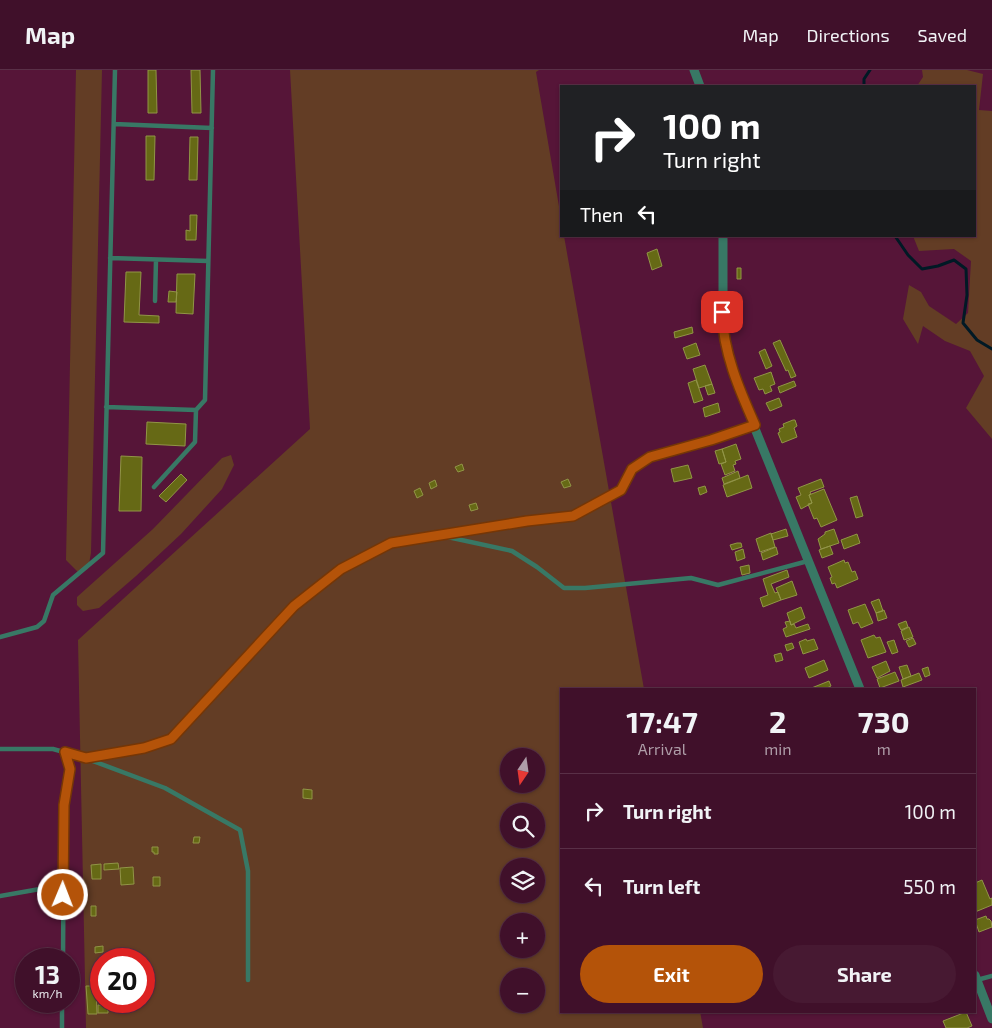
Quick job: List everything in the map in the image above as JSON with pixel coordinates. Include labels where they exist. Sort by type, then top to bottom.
[{"type":"street","points":[[694,70],[700,85]]},
{"type":"street","points":[[723,237],[723,331],[737,384],[860,688]]},
{"type":"street","points":[[976,978],[992,1019]]},
{"type":"lane","points":[[0,637],[37,627],[41,624],[53,595],[103,553],[115,70]]},
{"type":"lane","points":[[154,487],[195,442],[196,410],[205,400],[213,70]]},
{"type":"lane","points":[[114,124],[212,128]]},
{"type":"lane","points":[[110,258],[208,262]]},
{"type":"lane","points":[[155,301],[156,260]]},
{"type":"lane","points":[[106,407],[196,410]]},
{"type":"lane","points":[[86,758],[144,748],[171,739],[294,606],[341,569],[391,543],[527,521],[573,516],[621,490],[632,469],[650,457],[711,440],[755,425]]},
{"type":"lane","points":[[439,535],[512,551],[564,588],[585,588],[692,578],[718,585],[808,561]]},
{"type":"lane","points":[[0,749],[42,749],[65,752],[86,758],[165,788],[240,830],[248,871],[248,980]]},
{"type":"lane","points":[[63,948],[64,805],[70,769],[65,752]]},
{"type":"lane","points":[[0,896],[40,889],[63,890]]},
{"type":"lane","points":[[976,978],[992,976]]},
{"type":"lane","points":[[62,1013],[62,1028]]},
{"type":"shaded area","points":[[76,70],[102,70],[91,553],[88,569],[78,572],[66,560]]},
{"type":"shaded area","points":[[290,70],[539,70],[536,72],[560,212],[560,237],[564,237],[644,688],[560,688],[560,1013],[700,1013],[703,1028],[86,1028],[78,640],[310,429]]},
{"type":"shaded area","points":[[922,70],[967,70],[983,74],[979,110],[992,111],[992,439],[966,408],[984,376],[970,351],[945,341],[923,326],[918,344],[903,319],[909,285],[921,292],[929,306],[956,324],[968,313],[971,261],[954,249],[919,251],[913,237],[976,237],[976,85],[918,85],[923,77]]},
{"type":"shaded area","points":[[231,455],[234,465],[222,489],[181,534],[99,608],[83,611],[77,605],[77,597],[153,529],[222,458]]},
{"type":"building","points":[[148,70],[156,70],[157,113],[148,113]]},
{"type":"building","points":[[191,70],[200,70],[201,113],[192,113]]},
{"type":"building","points":[[146,136],[155,136],[154,180],[146,180]]},
{"type":"building","points":[[190,137],[198,137],[197,180],[189,180]]},
{"type":"building","points":[[190,215],[197,215],[196,240],[186,240],[186,230],[190,231]]},
{"type":"building","points":[[657,249],[662,266],[652,270],[647,253]]},
{"type":"building","points":[[737,268],[741,268],[741,279],[737,279]]},
{"type":"building","points":[[126,272],[141,272],[139,315],[159,316],[159,323],[124,322]]},
{"type":"building","points":[[177,274],[195,274],[193,314],[176,313]]},
{"type":"building","points":[[169,291],[177,292],[176,302],[168,302]]},
{"type":"building","points":[[692,327],[693,333],[675,338],[674,332]]},
{"type":"building","points":[[780,340],[796,376],[791,378],[773,343]]},
{"type":"building","points":[[696,343],[700,355],[687,359],[683,348]]},
{"type":"building","points":[[765,349],[772,366],[766,369],[759,352]]},
{"type":"building","points":[[705,365],[712,384],[699,388],[693,369]]},
{"type":"building","points":[[771,372],[775,384],[770,386],[772,391],[765,394],[763,389],[759,390],[754,378]]},
{"type":"building","points":[[696,380],[703,400],[694,403],[688,383]]},
{"type":"building","points":[[794,381],[796,386],[780,393],[778,387]]},
{"type":"building","points":[[712,384],[715,393],[708,395],[705,386]]},
{"type":"building","points":[[779,398],[782,406],[770,411],[766,403]]},
{"type":"building","points":[[718,403],[720,412],[705,417],[703,408]]},
{"type":"building","points":[[795,420],[797,426],[794,428],[797,437],[782,443],[778,433],[780,432],[779,429],[784,427],[783,424]]},
{"type":"building","points":[[147,422],[186,424],[185,446],[146,444]]},
{"type":"building","points":[[736,444],[741,459],[735,461],[736,464],[733,465],[735,471],[725,475],[721,464],[726,462],[722,449]]},
{"type":"building","points":[[722,449],[726,462],[719,464],[715,451]]},
{"type":"building","points":[[121,456],[142,457],[141,511],[119,511]]},
{"type":"building","points":[[462,464],[464,470],[458,472],[455,467]]},
{"type":"building","points":[[688,465],[692,478],[674,482],[671,469]]},
{"type":"building","points":[[738,471],[740,478],[724,484],[722,478]]},
{"type":"building","points":[[181,474],[187,480],[166,502],[159,496]]},
{"type":"building","points":[[748,475],[752,488],[727,497],[723,485]]},
{"type":"building","points":[[568,479],[571,486],[564,488],[561,482]]},
{"type":"building","points":[[821,479],[824,487],[810,492],[811,494],[809,495],[812,503],[801,509],[796,497],[801,495],[798,488]]},
{"type":"building","points":[[435,480],[437,486],[431,489],[429,483]]},
{"type":"building","points":[[705,486],[707,492],[700,495],[698,488]]},
{"type":"building","points":[[420,488],[423,495],[417,498],[414,491]]},
{"type":"building","points":[[824,489],[837,520],[821,527],[817,518],[814,519],[808,504],[812,503],[809,495]]},
{"type":"building","points":[[857,496],[863,516],[856,518],[850,498]]},
{"type":"building","points":[[476,503],[478,509],[471,511],[469,505]]},
{"type":"building","points":[[786,529],[788,536],[773,540],[771,534]]},
{"type":"building","points":[[834,529],[839,543],[821,549],[818,539],[825,532]]},
{"type":"building","points":[[771,533],[775,547],[760,552],[756,539]]},
{"type":"building","points":[[857,534],[860,543],[844,549],[841,540]]},
{"type":"building","points":[[741,543],[742,547],[732,550],[730,545]]},
{"type":"building","points":[[830,546],[833,554],[822,558],[819,550]]},
{"type":"building","points":[[776,547],[778,554],[763,560],[761,553]]},
{"type":"building","points":[[743,549],[745,558],[737,561],[735,552]]},
{"type":"building","points":[[844,560],[845,563],[848,562],[852,572],[855,571],[858,579],[837,588],[835,583],[832,584],[830,578],[832,577],[828,567]]},
{"type":"building","points":[[749,565],[750,573],[742,575],[740,567]]},
{"type":"building","points":[[787,570],[789,577],[771,584],[775,593],[778,592],[781,600],[763,607],[760,598],[768,595],[763,579]]},
{"type":"building","points":[[792,581],[797,595],[781,600],[776,588]]},
{"type":"building","points":[[879,599],[883,611],[876,613],[871,602]]},
{"type":"building","points":[[865,604],[873,623],[861,628],[858,622],[853,624],[848,610]]},
{"type":"building","points":[[801,607],[805,618],[791,625],[787,613]]},
{"type":"building","points":[[884,610],[887,618],[878,621],[876,613]]},
{"type":"building","points":[[790,621],[791,625],[794,624],[796,628],[808,624],[810,629],[786,637],[783,629],[787,627],[785,622]]},
{"type":"building","points":[[906,621],[908,627],[901,630],[898,624]]},
{"type":"building","points":[[909,627],[913,637],[904,640],[901,631]]},
{"type":"building","points":[[874,635],[876,638],[880,637],[886,652],[868,658],[861,640]]},
{"type":"building","points":[[913,638],[916,644],[909,647],[906,641]]},
{"type":"building","points":[[806,639],[807,641],[814,639],[818,649],[803,654],[799,642]]},
{"type":"building","points":[[894,640],[898,652],[892,654],[887,642]]},
{"type":"building","points":[[792,643],[794,648],[787,651],[785,645]]},
{"type":"building","points":[[781,653],[783,660],[776,662],[774,655]]},
{"type":"building","points":[[824,660],[828,670],[809,678],[805,668]]},
{"type":"building","points":[[886,661],[890,671],[877,678],[872,667]]},
{"type":"building","points":[[907,665],[911,676],[903,679],[899,667]]},
{"type":"building","points":[[928,667],[930,675],[925,677],[922,669]]},
{"type":"building","points":[[895,672],[899,681],[880,688],[877,679]]},
{"type":"building","points":[[919,673],[922,680],[903,687],[901,680]]},
{"type":"building","points":[[829,681],[831,686],[827,688],[812,688]]},
{"type":"building","points":[[303,789],[312,790],[312,799],[303,798]]},
{"type":"building","points":[[194,837],[200,837],[199,843],[193,843]]},
{"type":"building","points":[[152,847],[158,847],[158,854],[152,852]]},
{"type":"building","points":[[118,863],[119,869],[104,870],[104,864]]},
{"type":"building","points":[[101,864],[101,879],[92,879],[91,865]]},
{"type":"building","points":[[133,867],[134,884],[121,885],[120,868]]},
{"type":"building","points":[[153,877],[160,877],[160,886],[153,886]]},
{"type":"building","points":[[982,880],[990,899],[992,898],[992,905],[976,912],[976,888],[976,883]]},
{"type":"building","points":[[91,906],[96,906],[96,916],[91,916]]},
{"type":"building","points":[[986,916],[991,921],[992,927],[979,932],[976,920]]},
{"type":"building","points":[[86,986],[90,986],[90,1013],[97,1014],[88,1014]]},
{"type":"building","points":[[966,1013],[972,1026],[967,1028],[946,1028],[943,1021]]},
{"type":"waterway","points":[[864,85],[864,79],[870,70]]},
{"type":"waterway","points":[[896,237],[908,255],[922,269],[954,260],[966,269],[967,295],[963,323],[977,340],[992,349]]},
{"type":"route","points":[[63,895],[64,805],[70,769],[65,752],[86,758],[144,748],[171,739],[294,606],[341,569],[391,543],[527,521],[573,516],[621,490],[632,469],[650,457],[711,440],[755,425],[737,384],[732,367],[723,331],[722,312]]}]
